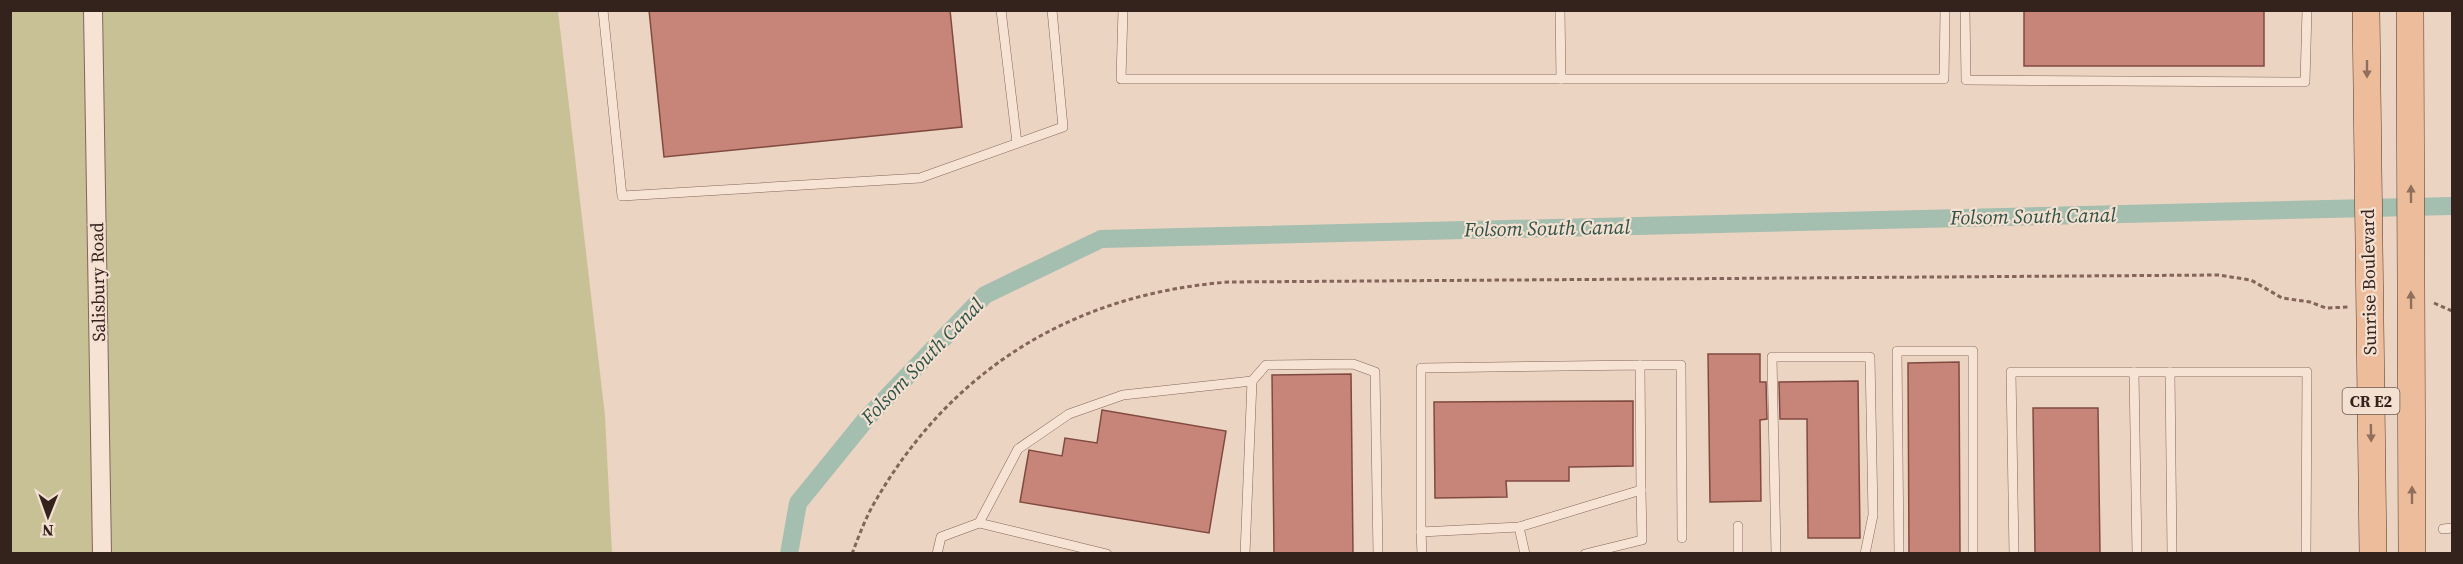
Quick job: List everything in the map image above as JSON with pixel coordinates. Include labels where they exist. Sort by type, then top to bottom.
[{"type":"main road","name":"Sunrise Boulevard","points":[[2367,10],[2373,554]]},
{"type":"main road","name":"CR E2","points":[[2410,10],[2412,554]]},
{"type":"street","name":"Salisbury Road","points":[[93,10],[102,554]]},
{"type":"lane","points":[[603,10],[622,196],[920,178],[1063,127],[1052,10]]},
{"type":"lane","points":[[1001,10],[1017,143]]},
{"type":"lane","points":[[1123,10],[1121,79],[1944,79],[1945,10]]},
{"type":"lane","points":[[1560,10],[1561,79]]},
{"type":"lane","points":[[1965,10],[1966,80],[2305,82],[2307,10]]},
{"type":"lane","points":[[1899,554],[1897,351],[1973,351],[1973,554]]},
{"type":"lane","points":[[1776,554],[1772,357],[1870,357],[1873,515],[1865,554]]},
{"type":"lane","points":[[1245,554],[1252,381],[1266,365],[1353,363],[1375,372],[1378,554]]},
{"type":"lane","points":[[1585,554],[1642,540],[1640,365]]},
{"type":"lane","points":[[1422,554],[1421,368],[1681,365],[1682,538]]},
{"type":"lane","points":[[2014,554],[2011,372],[2307,372],[2306,554]]},
{"type":"lane","points":[[2134,372],[2137,554]]},
{"type":"lane","points":[[2170,372],[2172,554]]},
{"type":"lane","points":[[979,523],[1018,449],[1069,414],[1123,395],[1252,381]]},
{"type":"lane","points":[[1421,532],[1519,527],[1641,490]]},
{"type":"lane","points":[[937,554],[941,537],[979,523],[1107,554]]},
{"type":"lane","points":[[1738,526],[1738,554]]},
{"type":"lane","points":[[1519,527],[1525,554]]},
{"type":"path","points":[[852,554],[871,509],[907,451],[950,404],[986,370],[1063,323],[1114,303],[1195,285],[1229,282],[2218,275],[2251,280],[2282,298],[2310,302],[2326,308],[2354,307],[2354,321],[2369,317]]},
{"type":"path","points":[[2411,305],[2428,300],[2452,310]]},
{"type":"shaded area","points":[[10,11],[558,11],[605,416],[612,553],[11,553]]},
{"type":"building","points":[[649,10],[950,10],[962,127],[664,157]]},
{"type":"building","points":[[2024,10],[2264,10],[2264,66],[2024,66]]},
{"type":"building","points":[[1708,354],[1760,354],[1760,382],[1766,382],[1767,419],[1760,420],[1761,501],[1710,502]]},
{"type":"building","points":[[1959,362],[1960,554],[1909,554],[1908,363]]},
{"type":"building","points":[[1351,374],[1353,554],[1274,554],[1272,375]]},
{"type":"building","points":[[1858,381],[1860,538],[1808,538],[1807,419],[1780,419],[1779,382]]},
{"type":"building","points":[[1633,401],[1633,466],[1569,467],[1569,481],[1506,481],[1507,497],[1435,498],[1434,402]]},
{"type":"building","points":[[2033,408],[2098,408],[2100,554],[2035,554]]},
{"type":"building","points":[[1102,410],[1226,431],[1209,533],[1020,502],[1029,450],[1062,456],[1065,438],[1097,443]]},
{"type":"waterway","name":"Folsom South Canal","points":[[789,554],[798,503],[867,418],[985,295],[1101,239],[2452,206]]}]
